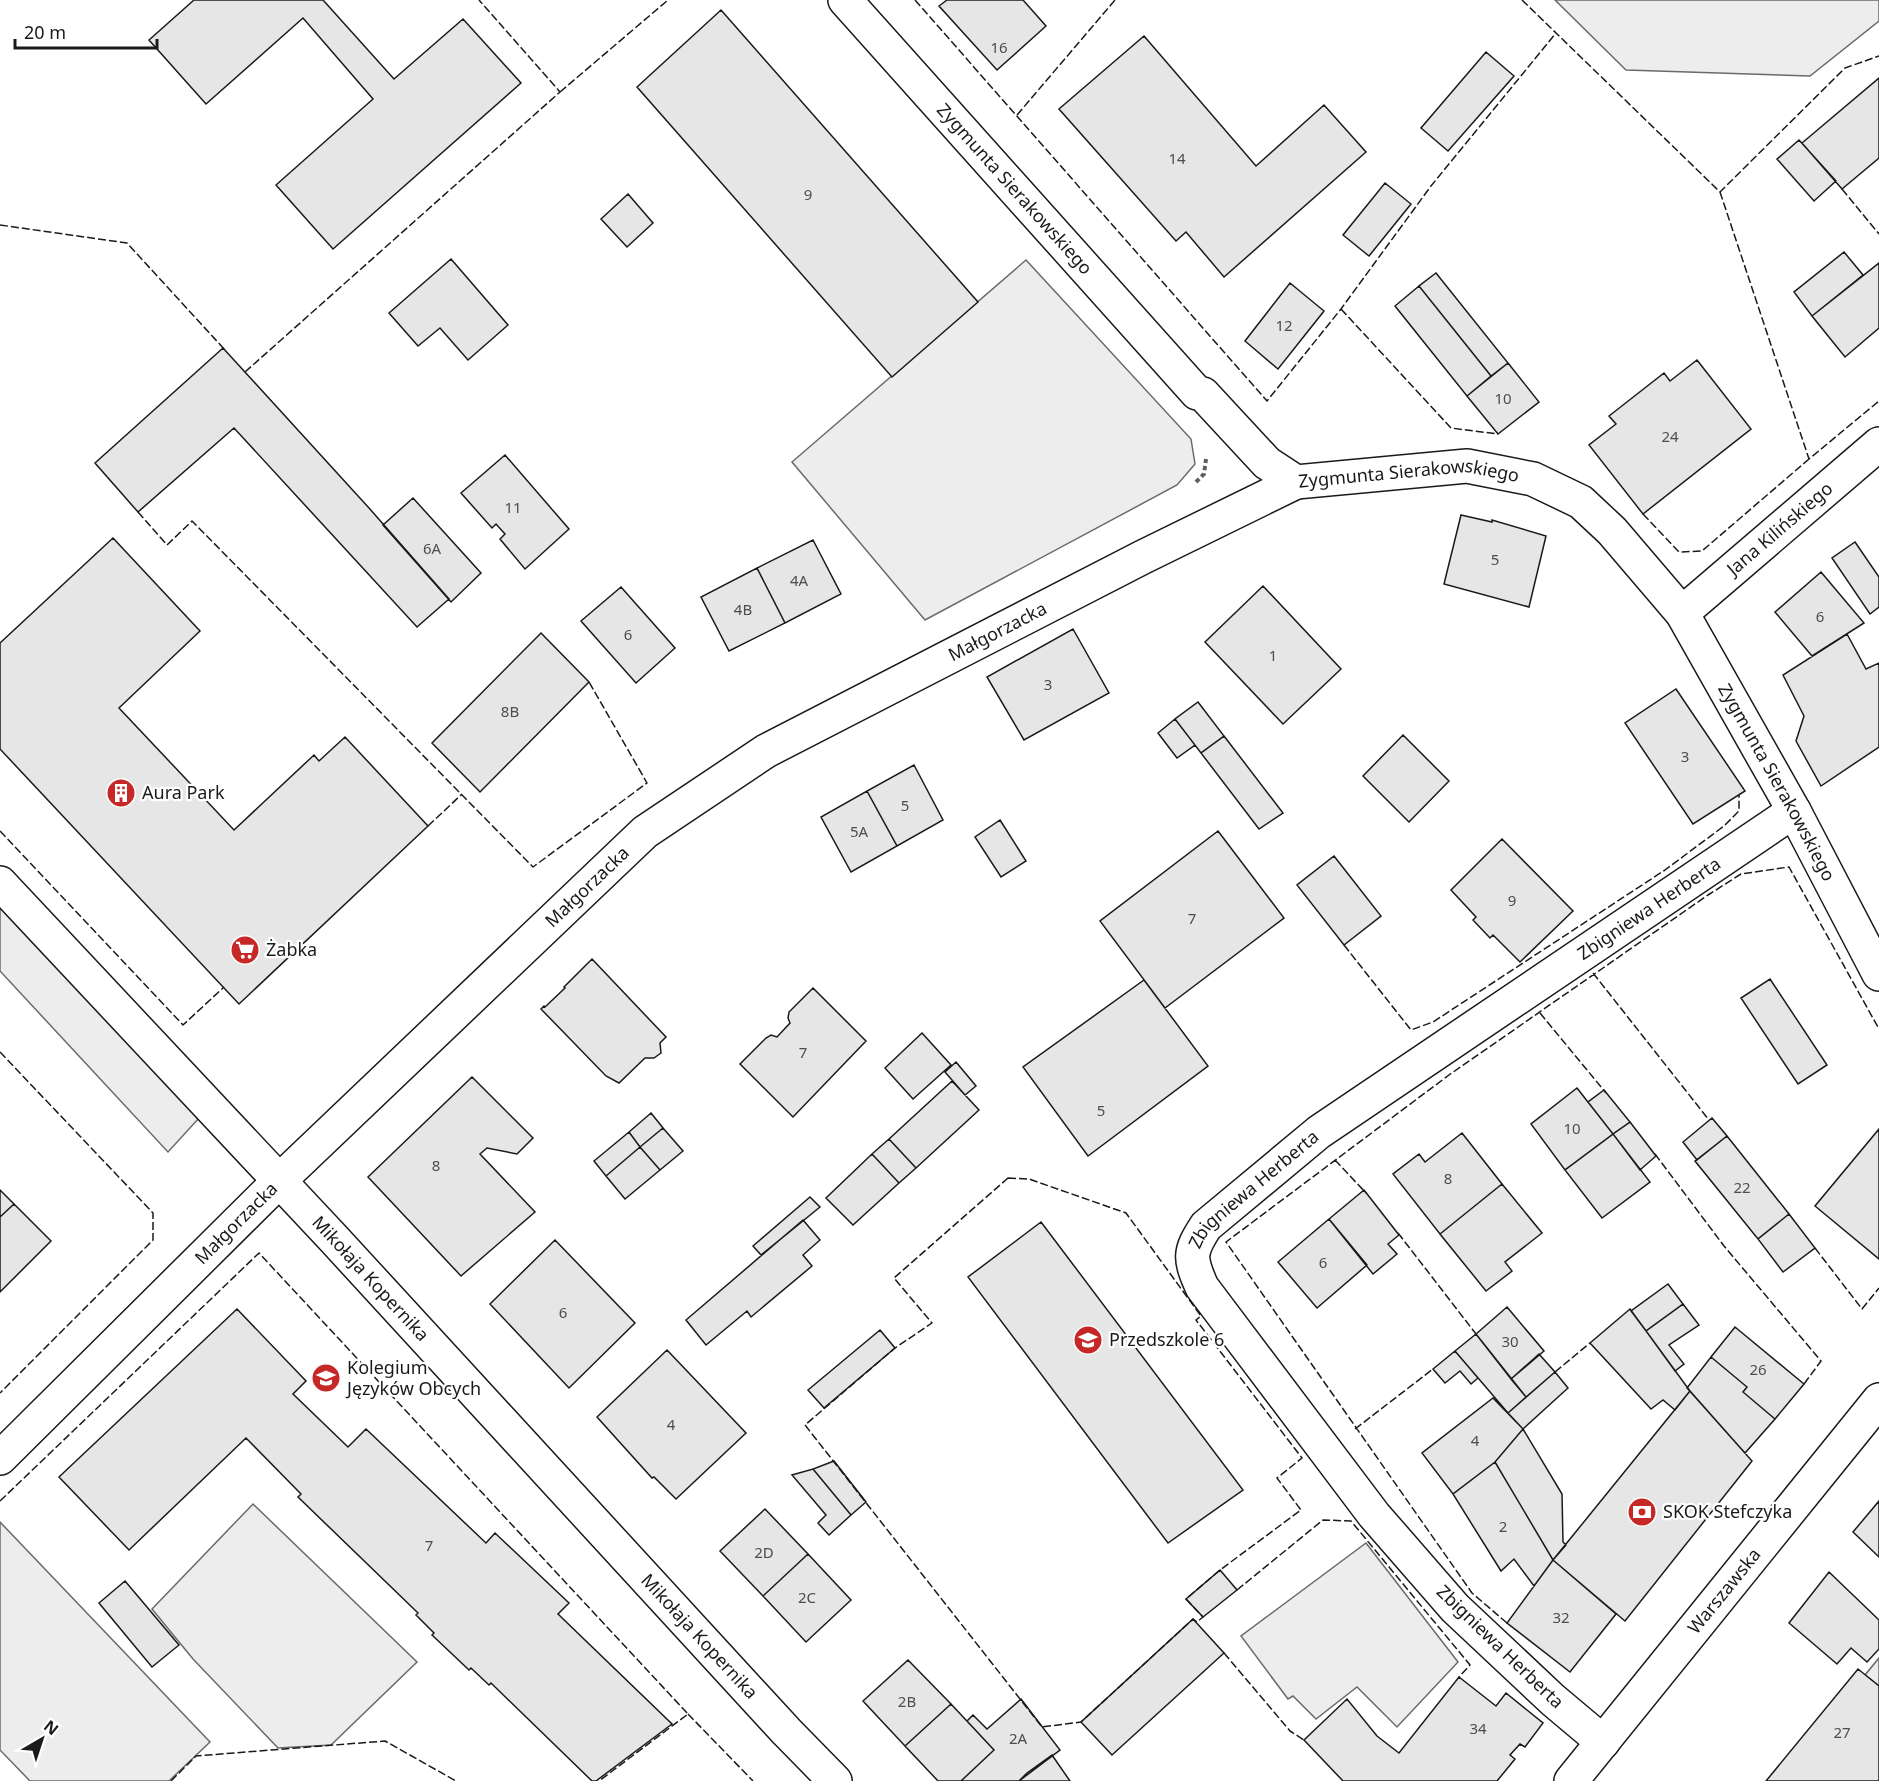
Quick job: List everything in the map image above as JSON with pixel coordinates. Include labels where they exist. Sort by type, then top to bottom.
[{"type":"street","name":"Zygmunta Sierakowskiego","points":[[845,0],[1197,393],[1203,394],[1267,463],[1296,482],[1467,466],[1533,479],[1581,502],[1612,531],[1682,613],[1794,812],[1879,974]]},
{"type":"street","name":"Jana Kilińskiego","points":[[1682,613],[1879,444]]},
{"type":"street","name":"Małgorzacka","points":[[0,1458],[280,1180],[645,832],[766,751],[1143,557],[1296,482]]},
{"type":"street","name":"Zbigniewa Herberta","points":[[1603,1742],[1553,1700],[1455,1608],[1374,1515],[1202,1287],[1193,1267],[1193,1246],[1206,1226],[1319,1132],[1794,812]]},
{"type":"street","name":"Mikołaja Kopernika","points":[[0,883],[280,1180],[786,1731],[835,1781]]},
{"type":"street","name":"Warszawska","points":[[1571,1781],[1879,1400]]},
{"type":"path","points":[[1196,483],[1203,474],[1208,449]]},
{"type":"shaded area","points":[[1555,0],[1879,0],[1879,21],[1810,76],[1626,70]]},
{"type":"shaded area","points":[[1026,260],[1191,439],[1195,464],[1177,485],[925,620],[792,462]]},
{"type":"shaded area","points":[[0,883],[210,1106],[168,1152],[0,971]]},
{"type":"shaded area","points":[[253,1504],[417,1662],[331,1745],[278,1748],[193,1659],[152,1609]]},
{"type":"shaded area","points":[[0,1522],[210,1742],[169,1781],[30,1781],[0,1750]]},
{"type":"shaded area","points":[[1366,1543],[1458,1662],[1397,1727],[1357,1687],[1316,1719],[1293,1696],[1288,1699],[1241,1636]]},
{"type":"shaded area","points":[[1879,1658],[1879,1686],[1865,1675]]},
{"type":"building","points":[[194,0],[323,0],[394,79],[463,19],[521,83],[333,249],[276,185],[373,99],[303,18],[206,104],[149,40]]},
{"type":"building","points":[[947,0],[1023,0],[1046,26],[997,70],[939,6]]},
{"type":"building","points":[[721,10],[978,302],[892,377],[637,87]]},
{"type":"building","points":[[1144,36],[1256,166],[1324,105],[1366,152],[1224,277],[1186,232],[1176,241],[1059,109]]},
{"type":"building","points":[[1486,52],[1514,76],[1448,151],[1421,128]]},
{"type":"building","points":[[1879,78],[1879,158],[1842,189],[1802,143]]},
{"type":"building","points":[[1799,140],[1836,181],[1814,201],[1777,159]]},
{"type":"building","points":[[1385,183],[1411,204],[1369,256],[1343,235]]},
{"type":"building","points":[[628,194],[653,223],[627,247],[601,219]]},
{"type":"building","points":[[1844,252],[1863,275],[1812,316],[1794,292]]},
{"type":"building","points":[[451,259],[508,325],[468,360],[440,328],[418,346],[389,313]]},
{"type":"building","points":[[1879,263],[1879,328],[1845,357],[1812,316]]},
{"type":"building","points":[[1436,273],[1508,363],[1491,376],[1419,286]]},
{"type":"building","points":[[1290,283],[1324,311],[1278,369],[1245,341]]},
{"type":"building","points":[[1419,286],[1491,376],[1467,396],[1395,306]]},
{"type":"building","points":[[223,348],[449,599],[417,627],[234,428],[138,512],[95,463]]},
{"type":"building","points":[[1697,360],[1751,429],[1643,514],[1589,445],[1616,424],[1609,416],[1664,373],[1670,381]]},
{"type":"building","points":[[1508,363],[1539,402],[1498,434],[1467,396]]},
{"type":"building","points":[[505,455],[569,529],[525,569],[500,539],[505,534],[496,524],[492,528],[461,493]]},
{"type":"building","points":[[413,498],[481,573],[451,602],[383,525]]},
{"type":"building","points":[[1461,515],[1492,522],[1492,520],[1546,536],[1529,607],[1444,584]]},
{"type":"building","name":"Aura Park","points":[[113,538],[200,631],[119,708],[234,830],[314,755],[319,761],[345,737],[428,826],[239,1004],[0,749],[0,643]]},
{"type":"building","points":[[813,540],[841,594],[785,623],[757,568]]},
{"type":"building","points":[[1855,542],[1879,577],[1879,607],[1870,614],[1832,558]]},
{"type":"building","points":[[757,568],[785,623],[729,651],[701,597]]},
{"type":"building","points":[[1821,572],[1864,623],[1812,656],[1775,612]]},
{"type":"building","points":[[1263,586],[1341,669],[1283,724],[1205,642]]},
{"type":"building","points":[[621,587],[675,648],[636,683],[581,621]]},
{"type":"building","points":[[1073,629],[1109,693],[1024,740],[987,677]]},
{"type":"building","points":[[541,633],[589,682],[480,792],[432,743]]},
{"type":"building","points":[[1847,634],[1866,669],[1879,663],[1879,747],[1821,786],[1796,741],[1804,716],[1783,675]]},
{"type":"building","points":[[1676,689],[1745,791],[1693,824],[1625,723]]},
{"type":"building","points":[[1198,702],[1224,736],[1201,753],[1175,719]]},
{"type":"building","points":[[1175,719],[1195,745],[1177,758],[1158,733]]},
{"type":"building","points":[[1403,735],[1449,781],[1409,822],[1363,776]]},
{"type":"building","points":[[1224,736],[1283,813],[1259,829],[1201,753]]},
{"type":"building","points":[[914,765],[943,820],[897,846],[867,791]]},
{"type":"building","points":[[867,791],[897,846],[851,872],[821,817]]},
{"type":"building","points":[[1000,820],[1026,861],[1001,877],[975,837]]},
{"type":"building","points":[[1218,831],[1284,918],[1165,1008],[1100,921]]},
{"type":"building","points":[[1502,839],[1573,911],[1520,962],[1493,935],[1490,938],[1473,920],[1476,917],[1451,890]]},
{"type":"building","points":[[1334,856],[1381,916],[1344,945],[1297,885]]},
{"type":"building","points":[[592,959],[666,1037],[660,1043],[661,1053],[654,1058],[645,1058],[619,1083],[606,1076],[541,1009],[565,988]]},
{"type":"building","points":[[1770,979],[1827,1065],[1798,1084],[1741,998]]},
{"type":"building","points":[[1144,980],[1208,1066],[1088,1156],[1023,1067]]},
{"type":"building","points":[[813,988],[866,1041],[793,1117],[740,1064],[766,1038],[771,1035],[777,1037],[790,1023],[789,1012]]},
{"type":"building","points":[[922,1033],[951,1065],[913,1099],[885,1068]]},
{"type":"building","points":[[956,1062],[976,1086],[965,1095],[945,1072]]},
{"type":"building","points":[[472,1077],[533,1138],[517,1154],[487,1148],[480,1154],[535,1212],[461,1276],[368,1177]]},
{"type":"building","points":[[952,1081],[979,1110],[916,1168],[889,1139]]},
{"type":"building","points":[[1577,1088],[1613,1134],[1565,1170],[1531,1124]]},
{"type":"building","points":[[1604,1090],[1630,1122],[1613,1134],[1588,1102]]},
{"type":"building","points":[[651,1113],[663,1128],[640,1147],[629,1132]]},
{"type":"building","points":[[1712,1118],[1727,1136],[1697,1160],[1683,1142]]},
{"type":"building","points":[[1630,1122],[1656,1156],[1640,1170],[1613,1134]]},
{"type":"building","points":[[663,1128],[683,1151],[660,1170],[640,1147]]},
{"type":"building","points":[[1879,1129],[1879,1259],[1815,1206]]},
{"type":"building","points":[[629,1132],[640,1147],[606,1176],[594,1161]]},
{"type":"building","points":[[1462,1133],[1502,1184],[1440,1234],[1393,1174],[1419,1154],[1425,1162]]},
{"type":"building","points":[[1613,1134],[1650,1182],[1602,1218],[1565,1170]]},
{"type":"building","points":[[1727,1136],[1789,1214],[1758,1239],[1695,1161]]},
{"type":"building","points":[[889,1139],[916,1168],[899,1183],[872,1154]]},
{"type":"building","points":[[640,1147],[660,1170],[625,1199],[606,1176]]},
{"type":"building","points":[[872,1154],[899,1183],[853,1225],[826,1198]]},
{"type":"building","points":[[1502,1184],[1542,1233],[1505,1262],[1512,1271],[1486,1291],[1440,1234]]},
{"type":"building","points":[[0,1190],[14,1204],[0,1217]]},
{"type":"building","points":[[1364,1190],[1399,1235],[1388,1244],[1397,1254],[1373,1274],[1329,1219]]},
{"type":"building","points":[[810,1197],[820,1207],[761,1255],[753,1246]]},
{"type":"building","points":[[14,1204],[51,1241],[0,1292],[0,1217]]},
{"type":"building","points":[[1789,1214],[1815,1248],[1783,1272],[1758,1239]]},
{"type":"building","points":[[1329,1219],[1367,1265],[1317,1308],[1278,1262]]},
{"type":"building","points":[[803,1220],[820,1240],[803,1255],[812,1266],[751,1317],[747,1311],[706,1345],[686,1320]]},
{"type":"building","points":[[1041,1222],[1243,1490],[1168,1543],[968,1277]]},
{"type":"building","points":[[555,1240],[635,1323],[569,1388],[490,1304]]},
{"type":"building","points":[[1668,1284],[1683,1304],[1646,1331],[1631,1311]]},
{"type":"building","points":[[1683,1304],[1699,1325],[1669,1345],[1684,1364],[1675,1371],[1646,1331]]},
{"type":"building","points":[[1507,1307],[1544,1351],[1511,1379],[1476,1334]]},
{"type":"building","points":[[237,1309],[306,1381],[293,1394],[348,1447],[366,1429],[486,1543],[495,1533],[569,1603],[558,1614],[672,1724],[596,1781],[592,1781],[491,1683],[489,1685],[471,1668],[469,1670],[432,1635],[434,1633],[416,1615],[418,1613],[298,1497],[301,1494],[246,1438],[129,1550],[59,1477]]},
{"type":"building","points":[[1630,1309],[1690,1391],[1675,1410],[1663,1400],[1651,1409],[1590,1343]]},
{"type":"building","points":[[1735,1327],[1804,1384],[1775,1419],[1743,1392],[1747,1387],[1711,1357]]},
{"type":"building","points":[[880,1330],[895,1348],[824,1408],[808,1390]]},
{"type":"building","points":[[1476,1334],[1526,1397],[1508,1413],[1455,1351]]},
{"type":"building","points":[[667,1350],[746,1433],[676,1499],[654,1477],[652,1478],[597,1417]]},
{"type":"building","points":[[1455,1351],[1478,1378],[1471,1384],[1460,1371],[1445,1383],[1433,1369]]},
{"type":"building","points":[[1539,1354],[1555,1372],[1526,1397],[1511,1379]]},
{"type":"building","points":[[1711,1357],[1747,1387],[1743,1392],[1775,1419],[1745,1453],[1687,1388]]},
{"type":"building","points":[[1555,1372],[1568,1388],[1523,1429],[1508,1413]]},
{"type":"building","points":[[1690,1391],[1752,1461],[1625,1621],[1553,1560]]},
{"type":"building","points":[[1493,1398],[1523,1429],[1495,1462],[1453,1494],[1422,1453]]},
{"type":"building","points":[[1523,1429],[1562,1494],[1563,1542],[1566,1545],[1553,1560],[1495,1462]]},
{"type":"building","points":[[834,1461],[866,1502],[851,1515],[813,1469]]},
{"type":"building","points":[[1495,1462],[1553,1560],[1534,1586],[1514,1559],[1501,1571],[1453,1494]]},
{"type":"building","points":[[813,1469],[851,1515],[829,1535],[818,1523],[826,1515],[792,1475]]},
{"type":"building","points":[[1879,1501],[1879,1557],[1853,1532]]},
{"type":"building","points":[[765,1509],[808,1554],[763,1596],[720,1551]]},
{"type":"building","points":[[808,1554],[851,1600],[806,1642],[763,1596]]},
{"type":"building","points":[[1553,1560],[1616,1614],[1570,1672],[1507,1623]]},
{"type":"building","points":[[1220,1570],[1237,1590],[1203,1617],[1186,1599]]},
{"type":"building","points":[[1829,1572],[1879,1620],[1879,1649],[1867,1662],[1851,1648],[1837,1664],[1789,1623]]},
{"type":"building","points":[[125,1581],[179,1645],[152,1667],[99,1603]]},
{"type":"building","points":[[1193,1619],[1224,1653],[1112,1755],[1081,1722]]},
{"type":"building","points":[[908,1660],[951,1704],[905,1746],[863,1701]]},
{"type":"building","points":[[1858,1669],[1879,1686],[1879,1781],[1766,1781]]},
{"type":"building","points":[[1459,1677],[1496,1706],[1506,1693],[1543,1723],[1525,1747],[1520,1744],[1510,1755],[1515,1759],[1497,1781],[1343,1781],[1304,1740],[1347,1699],[1377,1736],[1399,1753]]},
{"type":"building","points":[[1021,1699],[1060,1750],[1019,1781],[961,1781],[994,1750],[967,1721],[973,1715],[987,1729]]},
{"type":"building","points":[[951,1704],[994,1750],[961,1781],[938,1781],[905,1746]]},
{"type":"building","points":[[1052,1755],[1070,1781],[1019,1781],[1027,1773]]},
{"type":"fence","points":[[245,372],[560,92],[479,0]]},
{"type":"fence","points":[[560,92],[668,0]]},
{"type":"fence","points":[[915,0],[1267,401],[1341,309],[1431,186],[1556,33]]},
{"type":"fence","points":[[1017,115],[1115,0]]},
{"type":"fence","points":[[1522,0],[1720,192],[1845,68],[1879,56]]},
{"type":"fence","points":[[1842,189],[1879,234]]},
{"type":"fence","points":[[1720,192],[1809,459],[1879,401]]},
{"type":"fence","points":[[0,225],[127,243],[225,350]]},
{"type":"fence","points":[[1341,309],[1451,428],[1498,434]]},
{"type":"fence","points":[[1643,514],[1679,552],[1702,551],[1809,459]]},
{"type":"fence","points":[[138,512],[167,545],[192,521],[533,867],[647,783],[589,682]]},
{"type":"fence","points":[[428,826],[462,794]]},
{"type":"fence","points":[[1344,945],[1411,1030],[1433,1022],[1665,870],[1724,826],[1739,811],[1739,795]]},
{"type":"fence","points":[[0,831],[183,1025],[224,987]]},
{"type":"fence","points":[[1507,1623],[1472,1593],[1226,1242],[1449,1075],[1741,874],[1789,867],[1879,1029]]},
{"type":"fence","points":[[1593,973],[1709,1120]]},
{"type":"fence","points":[[1540,1013],[1606,1093]]},
{"type":"fence","points":[[0,1052],[153,1213],[153,1240],[0,1393]]},
{"type":"fence","points":[[1655,1154],[1724,1246],[1821,1361],[1804,1384]]},
{"type":"fence","points":[[1335,1160],[1366,1193]]},
{"type":"fence","points":[[1008,1178],[1029,1179],[1126,1213],[1201,1316],[1196,1320],[1302,1458],[1277,1478],[1301,1510],[1220,1570],[1186,1599],[1203,1617],[1197,1622],[1193,1619],[1081,1722],[1042,1727],[805,1425],[895,1348],[932,1323],[894,1278],[1008,1178]]},
{"type":"fence","points":[[1398,1233],[1476,1334]]},
{"type":"fence","points":[[1815,1248],[1862,1309],[1879,1288]]},
{"type":"fence","points":[[0,1501],[259,1253],[688,1714],[599,1781]]},
{"type":"fence","points":[[1555,1372],[1590,1343]]},
{"type":"fence","points":[[1355,1429],[1433,1369]]},
{"type":"fence","points":[[1237,1590],[1323,1520],[1351,1521],[1470,1665],[1459,1677]]},
{"type":"fence","points":[[1224,1653],[1290,1731],[1304,1740]]},
{"type":"fence","points":[[688,1714],[753,1781]]},
{"type":"fence","points":[[171,1781],[196,1756],[385,1741],[456,1781]]},
{"type":"place","name":"Aura Park","points":[[121,793]]},
{"type":"place","name":"Żabka","points":[[245,950]]},
{"type":"place","name":"Przedszkole 6","points":[[1088,1340]]},
{"type":"place","name":"Kolegium Języków Obcych","points":[[326,1378]]},
{"type":"place","name":"SKOK Stefczyka","points":[[1642,1512]]}]
